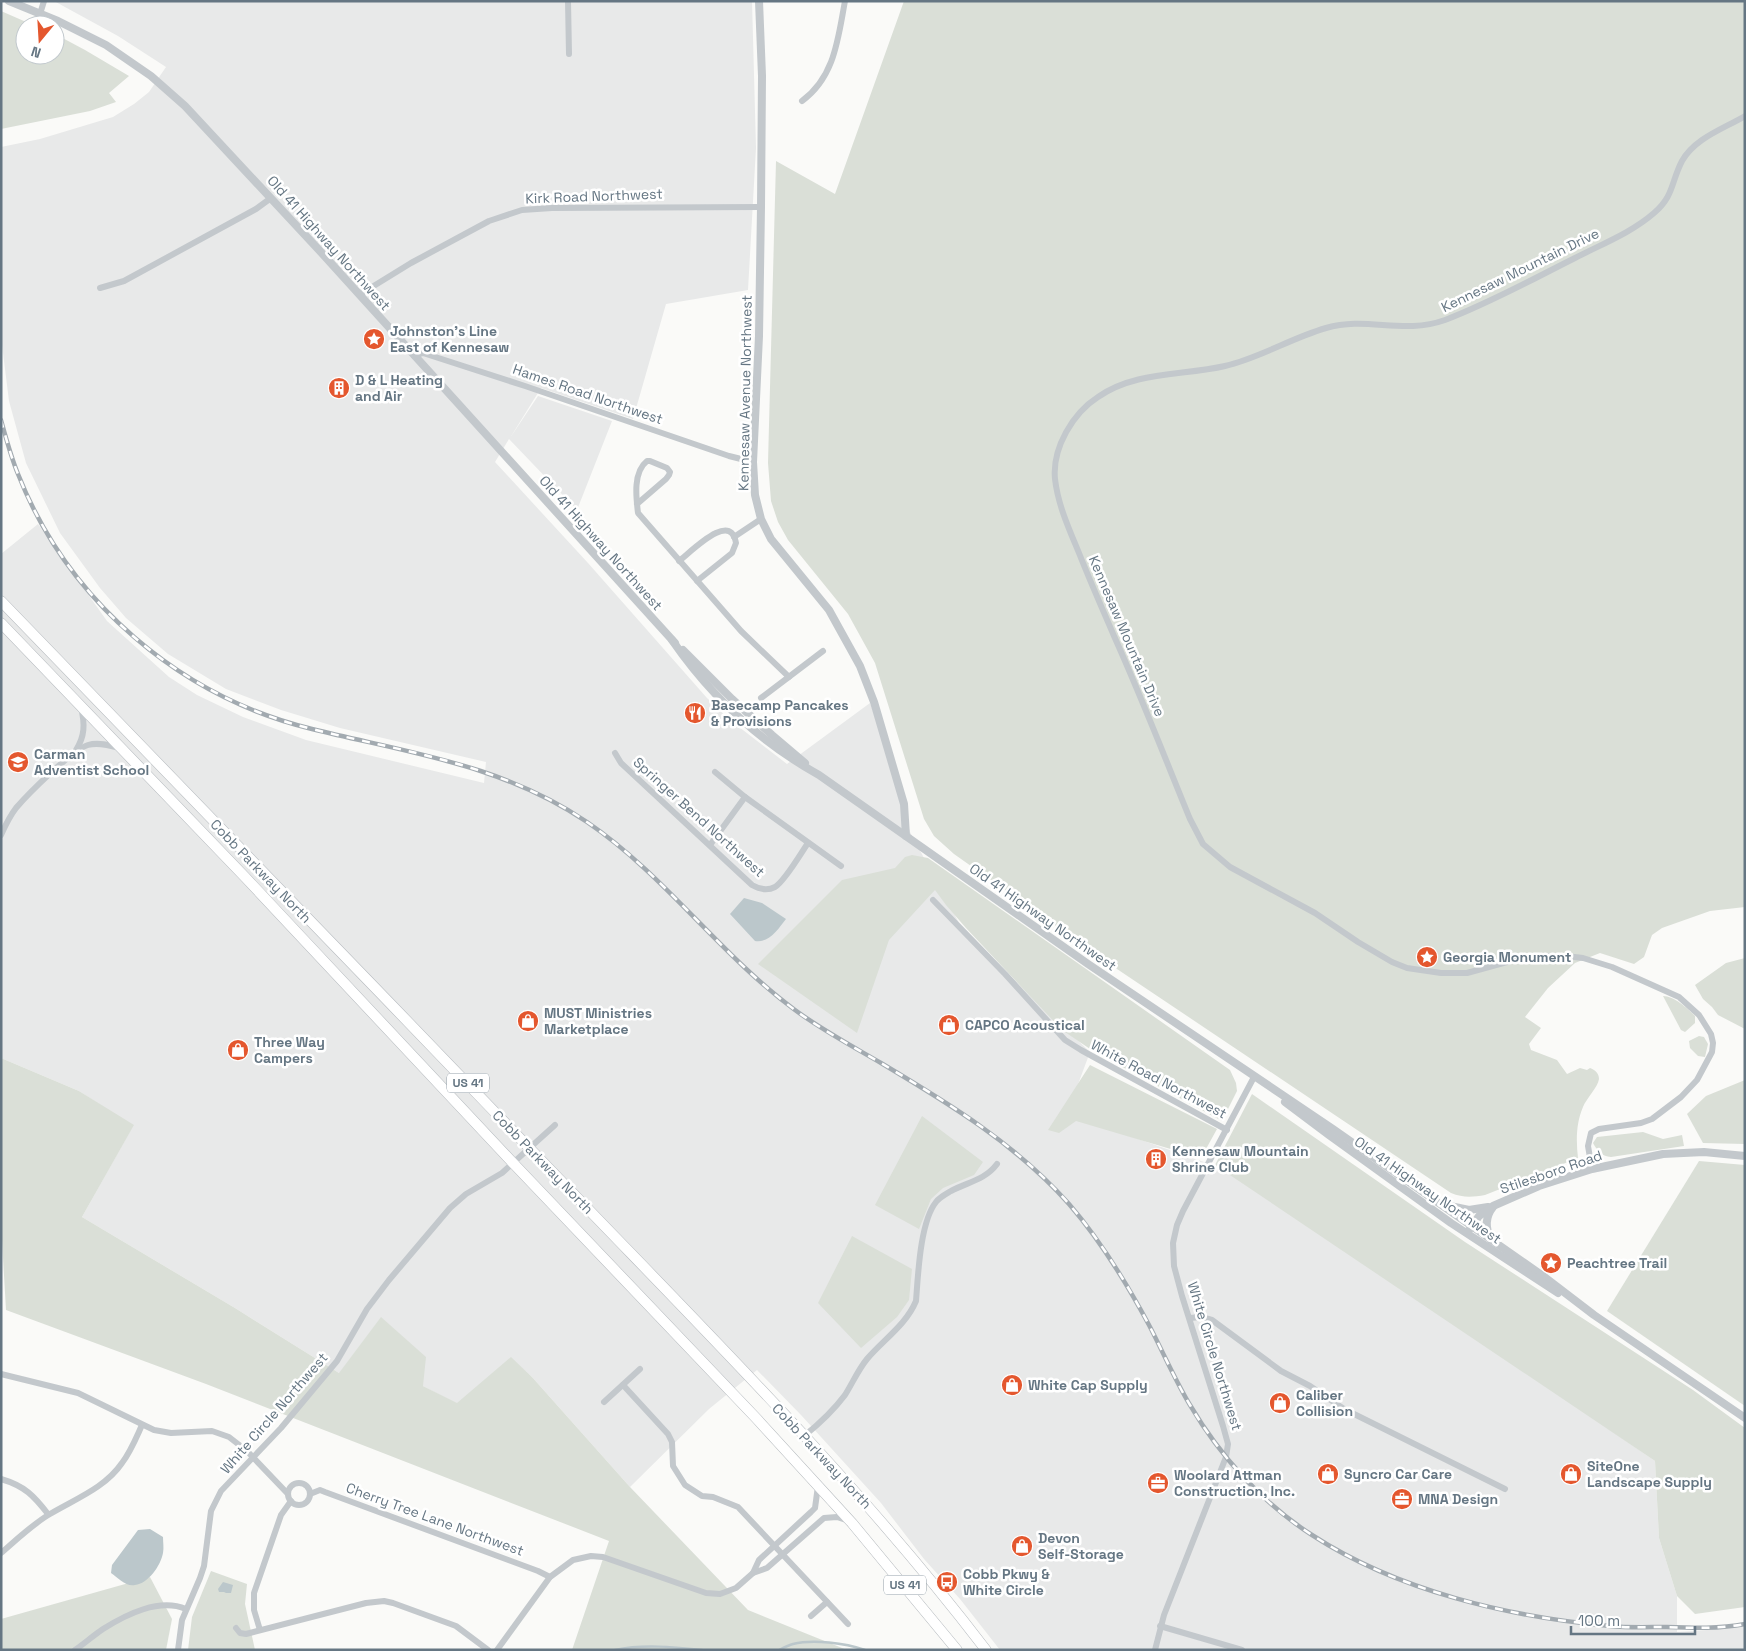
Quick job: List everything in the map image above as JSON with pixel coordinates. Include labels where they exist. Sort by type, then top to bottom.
[{"type":"main road","name":"Cobb Parkway North","points":[[1,601],[530,1147],[804,1436],[891,1531],[986,1650]]},
{"type":"main road","name":"Cobb Parkway North","points":[[1,623],[410,1052],[852,1522],[957,1650]]},
{"type":"street","name":"Old 41 Highway Northwest","points":[[9,1],[67,25],[98,41],[151,76],[185,106],[271,198],[672,640],[704,683],[752,729],[780,752],[819,775],[1088,964],[1301,1107],[1745,1418]]},
{"type":"street","points":[[40,14],[44,1]]},
{"type":"street","points":[[568,1],[569,54]]},
{"type":"street","name":"Kennesaw Avenue Northwest","points":[[759,1],[761,206],[759,336],[753,462],[755,495],[761,519],[771,538],[836,620],[860,666],[874,702],[904,804],[906,836]]},
{"type":"street","points":[[802,101],[820,85],[832,61],[839,41],[845,1]]},
{"type":"street","name":"Kennesaw Mountain Drive","points":[[1592,1168],[1588,1146],[1589,1136],[1594,1130],[1635,1124],[1652,1119],[1681,1097],[1697,1080],[1712,1052],[1713,1043],[1699,1015],[1679,997],[1612,967],[1583,958],[1549,955],[1529,956],[1467,974],[1441,973],[1408,968],[1392,962],[1358,942],[1315,912],[1230,867],[1203,844],[1190,819],[1063,515],[1055,476],[1057,455],[1066,432],[1082,410],[1098,396],[1134,379],[1226,366],[1255,356],[1295,338],[1328,327],[1348,323],[1413,327],[1440,321],[1460,314],[1513,289],[1617,237],[1646,218],[1664,202],[1672,190],[1682,161],[1696,145],[1745,116]]},
{"type":"street","points":[[100,288],[124,281],[256,209],[271,198]]},
{"type":"street","name":"Kirk Road Northwest","points":[[359,295],[470,230],[497,218],[522,210],[761,206]]},
{"type":"street","name":"Hames Road Northwest","points":[[414,356],[423,353],[728,456],[753,462]]},
{"type":"street","points":[[637,504],[666,479],[670,472],[667,468],[650,461],[643,464],[636,486],[637,504],[638,513],[741,631],[789,677]]},
{"type":"street","points":[[734,537],[761,519]]},
{"type":"street","points":[[679,561],[717,531],[726,530],[734,537],[736,543],[732,553],[697,581]]},
{"type":"street","points":[[761,698],[823,651]]},
{"type":"street","points":[[1,835],[17,808],[75,751],[84,731],[81,706]]},
{"type":"street","points":[[75,751],[93,744],[110,745],[122,749]]},
{"type":"street","name":"Springer Bend Northwest","points":[[615,754],[621,763],[752,885],[758,888],[768,889],[778,884],[808,842]]},
{"type":"street","points":[[715,772],[745,797],[841,866]]},
{"type":"street","points":[[710,846],[745,797]]},
{"type":"street","name":"White Road Northwest","points":[[933,900],[1069,1043],[1227,1130]]},
{"type":"street","name":"Old 41 Highway Northwest","points":[[1254,1077],[1328,1135],[1466,1234],[1594,1314]]},
{"type":"street","name":"White Circle Northwest","points":[[1155,1650],[1160,1626],[1228,1450],[1227,1438],[1174,1266],[1173,1249],[1175,1233],[1182,1211],[1254,1077]]},
{"type":"street","name":"White Circle Northwest","points":[[178,1650],[186,1609],[202,1572],[211,1511],[216,1500],[228,1484],[292,1415],[337,1361],[367,1309],[450,1208],[458,1200],[494,1178],[513,1163],[555,1125]]},
{"type":"street","name":"Stilesboro Road","points":[[1466,1234],[1479,1216],[1494,1205],[1540,1186],[1592,1168],[1663,1154],[1704,1152],[1745,1156]]},
{"type":"street","points":[[804,1436],[827,1416],[844,1396],[867,1359],[892,1336],[914,1307],[924,1236],[935,1203],[952,1190],[978,1181],[997,1164]]},
{"type":"street","points":[[1437,1202],[1464,1209],[1494,1205]]},
{"type":"street","points":[[1491,1240],[1487,1228],[1487,1219],[1494,1205]]},
{"type":"street","points":[[1190,1318],[1202,1317],[1212,1320],[1281,1371],[1310,1386],[1344,1409],[1505,1490]]},
{"type":"street","points":[[604,1402],[640,1369]]},
{"type":"street","points":[[1,1374],[78,1393],[142,1425],[163,1432],[219,1432],[236,1442],[254,1458],[288,1494],[291,1502],[299,1505],[304,1504],[307,1502],[310,1494],[307,1486],[300,1483],[290,1487],[288,1494]]},
{"type":"street","points":[[622,1385],[668,1434],[672,1442],[673,1466],[685,1485],[702,1496],[713,1497],[738,1507],[848,1624]]},
{"type":"street","points":[[1,1553],[48,1514],[95,1489],[108,1479],[122,1464],[131,1450],[142,1425]]},
{"type":"street","points":[[1,1480],[23,1488],[48,1514]]},
{"type":"street","points":[[753,1573],[759,1560],[815,1508],[818,1486]]},
{"type":"street","name":"Cherry Tree Lane Northwest","points":[[310,1494],[320,1490],[550,1577]]},
{"type":"street","points":[[260,1630],[254,1610],[254,1593],[281,1515],[291,1502]]},
{"type":"street","points":[[497,1650],[550,1577],[573,1560],[591,1556],[611,1560],[706,1594],[729,1592],[753,1573],[767,1568],[824,1518],[836,1517],[852,1522]]},
{"type":"street","points":[[236,1628],[240,1633],[246,1634],[366,1603],[384,1601],[456,1626],[488,1650]]},
{"type":"street","points":[[811,1616],[827,1602]]},
{"type":"street","points":[[76,1650],[122,1618],[154,1606],[171,1604],[186,1609]]},
{"type":"street","points":[[1160,1626],[1242,1650]]},
{"type":"shaded area","points":[[54,1],[752,1],[756,148],[748,290],[666,304],[633,419],[541,388],[510,438],[538,396],[612,421],[577,510],[509,439],[495,462],[588,563],[707,698],[730,720],[787,764],[870,703],[886,747],[910,832],[964,932],[1090,1052],[1067,1114],[1241,1175],[1655,1461],[1659,1538],[1677,1596],[1677,1632],[1721,1629],[1745,1625],[1745,1650],[1000,1650],[960,1599],[924,1559],[881,1503],[757,1370],[709,1409],[630,1487],[532,1377],[511,1358],[457,1404],[423,1386],[339,1373],[235,1308],[82,1217],[133,1126],[79,1091],[1,1058],[1,554],[38,524],[107,621],[169,677],[197,695],[243,717],[306,740],[484,783],[486,762],[340,728],[281,710],[226,689],[168,654],[126,618],[100,588],[60,533],[26,463],[9,401],[1,337],[1,147],[40,139],[113,117],[149,92],[166,67],[118,36]]},
{"type":"shaded area","points":[[904,1],[1745,1],[1745,907],[1710,911],[1662,928],[1652,935],[1644,957],[1634,964],[1600,953],[1575,963],[1548,988],[1525,1017],[1541,1028],[1529,1044],[1531,1050],[1557,1060],[1567,1074],[1580,1068],[1587,1070],[1590,1068],[1598,1075],[1598,1082],[1585,1104],[1579,1119],[1578,1158],[1485,1195],[1468,1197],[1451,1193],[1117,969],[954,854],[934,836],[924,819],[875,663],[848,614],[788,540],[778,522],[771,501],[768,463],[776,161],[835,194]]},
{"type":"shaded area","points":[[1,11],[15,17],[15,65],[65,65],[65,39],[129,76],[109,93],[116,102],[90,111],[1,129]]},
{"type":"shaded area","points":[[912,855],[928,858],[1230,1070],[1236,1083],[1237,1091],[1222,1121],[1093,1051],[1062,1030],[966,928],[935,890],[889,940],[857,1033],[758,964],[842,880],[895,868],[905,857]]},
{"type":"shaded area","points":[[744,898],[762,903],[786,919],[769,938],[755,941],[730,914]]},
{"type":"shaded area","points":[[1745,958],[1745,1029],[1718,1015],[1703,999],[1695,985],[1726,963]]},
{"type":"shaded area","points":[[1663,996],[1676,1000],[1695,1016],[1695,1023],[1685,1032],[1681,1030]]},
{"type":"shaded area","points":[[1699,1036],[1704,1037],[1708,1044],[1705,1057],[1698,1056],[1690,1048],[1689,1041]]},
{"type":"shaded area","points":[[1,1058],[79,1091],[134,1125],[82,1217],[235,1308],[339,1373],[381,1317],[426,1357],[423,1386],[457,1403],[511,1357],[532,1377],[630,1487],[748,1610],[847,1650],[572,1650],[609,1541],[206,1384],[6,1310],[1,1223]]},
{"type":"shaded area","points":[[1090,1065],[1217,1129],[1201,1158],[1076,1121],[1059,1133],[1048,1130]]},
{"type":"shaded area","points":[[1745,1080],[1745,1144],[1703,1143],[1687,1114],[1706,1096]]},
{"type":"shaded area","points":[[1252,1094],[1465,1242],[1693,1390],[1745,1428],[1745,1607],[1695,1614],[1677,1596],[1659,1538],[1655,1461],[1215,1165]]},
{"type":"shaded area","points":[[922,1116],[983,1162],[974,1175],[943,1188],[931,1199],[919,1229],[875,1205]]},
{"type":"shaded area","points":[[1643,1132],[1663,1139],[1682,1135],[1684,1146],[1611,1157],[1600,1153],[1593,1143],[1597,1137]]},
{"type":"shaded area","points":[[1699,1161],[1745,1165],[1745,1406],[1607,1311]]},
{"type":"shaded area","points":[[852,1236],[912,1269],[909,1300],[897,1317],[861,1348],[818,1303]]},
{"type":"shaded area","points":[[150,1529],[163,1537],[163,1551],[160,1563],[149,1578],[140,1584],[132,1585],[119,1580],[111,1573],[112,1565],[138,1530]]},
{"type":"shaded area","points":[[211,1571],[247,1584],[245,1604],[255,1650],[188,1650],[192,1617]]},
{"type":"shaded area","points":[[150,1577],[172,1619],[166,1650],[1,1650],[1,1619]]},
{"type":"shaded area","points":[[223,1582],[233,1585],[231,1593],[219,1592],[218,1589]]},
{"type":"waterway","points":[[779,1650],[793,1644],[810,1642],[848,1645],[865,1650]]},
{"type":"waterway","points":[[615,1650],[647,1647],[702,1650]]},
{"type":"railway","points":[[1,420],[18,474],[40,520],[66,563],[98,602],[134,637],[174,668],[217,694],[264,714],[312,729],[419,754],[488,773],[554,802],[587,822],[642,866],[741,964],[795,1010],[826,1031],[956,1109],[1027,1162],[1069,1204],[1102,1247],[1149,1325],[1185,1395],[1215,1442],[1259,1493],[1312,1535],[1345,1555],[1381,1572],[1417,1586],[1494,1608],[1533,1616],[1617,1627],[1706,1628],[1745,1624]]},
{"type":"place","name":"Johnston's Line East of Kennesaw","points":[[374,339]]},
{"type":"place","name":"D & L Heating and Air","points":[[339,388]]},
{"type":"place","name":"Basecamp Pancakes & Provisions","points":[[695,713]]},
{"type":"place","name":"Carman Adventist School","points":[[18,762]]},
{"type":"place","name":"Georgia Monument","points":[[1427,957]]},
{"type":"place","name":"MUST Ministries Marketplace","points":[[528,1021]]},
{"type":"place","name":"CAPCO Acoustical","points":[[949,1025]]},
{"type":"place","name":"Three Way Campers","points":[[238,1050]]},
{"type":"place","name":"Kennesaw Mountain Shrine Club","points":[[1156,1159]]},
{"type":"place","name":"Peachtree Trail","points":[[1551,1263]]},
{"type":"place","name":"White Cap Supply","points":[[1012,1385]]},
{"type":"place","name":"Caliber Collision","points":[[1280,1403]]},
{"type":"place","name":"Syncro Car Care","points":[[1328,1474]]},
{"type":"place","name":"SiteOne Landscape Supply","points":[[1571,1474]]},
{"type":"place","name":"Woolard Attman Construction, Inc.","points":[[1158,1483]]},
{"type":"place","name":"MNA Design","points":[[1402,1499]]},
{"type":"place","name":"Devon Self-Storage","points":[[1022,1546]]},
{"type":"place","name":"Cobb Pkwy & White Circle","points":[[947,1582]]}]
